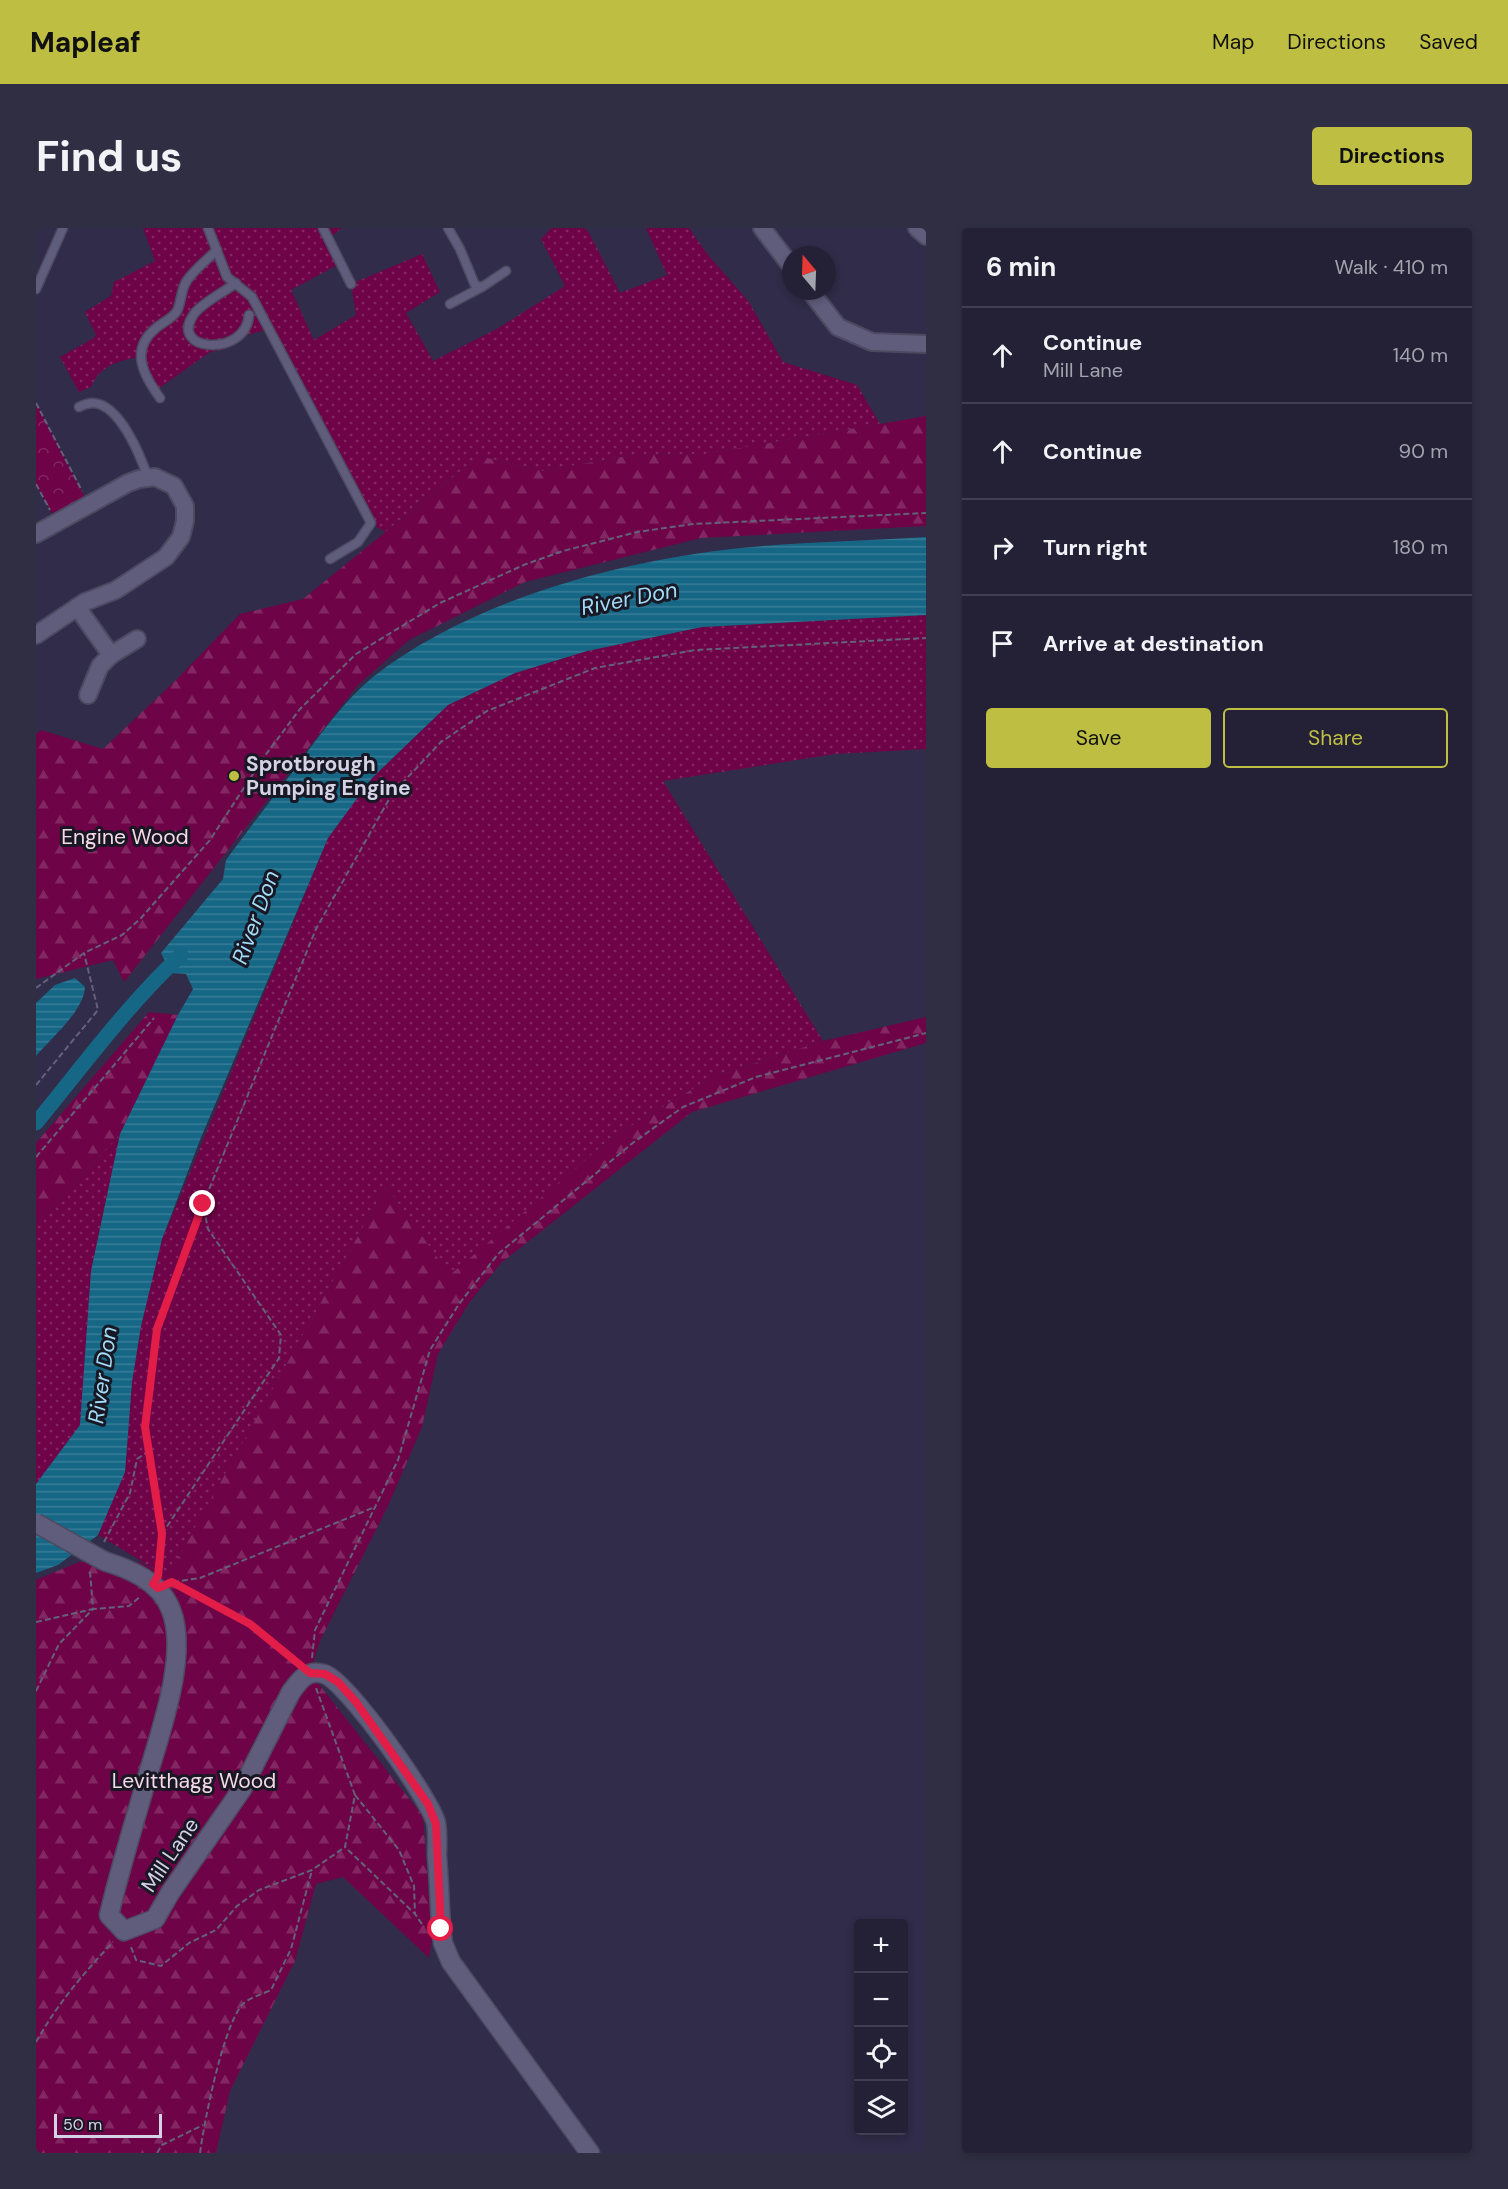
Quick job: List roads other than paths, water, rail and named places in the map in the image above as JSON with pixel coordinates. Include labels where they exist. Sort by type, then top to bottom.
[{"type":"street","points":[[762,228],[782,254]]},
{"type":"street","points":[[917,228],[926,236]]},
{"type":"street","points":[[817,300],[838,327],[872,342],[926,344]]},
{"type":"street","points":[[36,534],[128,483],[148,478],[155,477],[174,486],[185,506],[181,537],[166,557],[116,590],[77,607],[36,635]]},
{"type":"street","points":[[77,607],[111,655]]},
{"type":"street","points":[[88,694],[99,666],[111,655],[137,639]]},
{"type":"street","name":"Mill Lane","points":[[36,1523],[98,1560],[125,1567],[153,1584],[171,1610],[176,1642],[172,1691],[109,1915],[124,1930],[155,1918],[242,1789],[291,1692],[301,1679],[310,1673],[325,1674],[356,1702],[428,1804],[436,1824],[444,1943],[451,1962],[590,2153]]},
{"type":"lane","points":[[36,289],[63,228]]},
{"type":"lane","points":[[208,228],[227,277],[252,297],[371,523],[358,542],[330,559]]},
{"type":"lane","points":[[322,228],[351,284]]},
{"type":"lane","points":[[448,228],[460,249],[475,285],[482,287]]},
{"type":"lane","points":[[160,398],[142,369],[141,357],[144,344],[153,330],[177,312],[185,283],[217,250]]},
{"type":"lane","points":[[450,304],[506,271]]},
{"type":"lane","points":[[236,284],[200,307],[192,316],[189,326],[190,334],[197,343],[213,346],[222,344],[244,330],[249,323],[249,315]]},
{"type":"lane","points":[[79,407],[96,403],[109,411],[131,437],[139,451],[148,478]]},
{"type":"water","name":"River Don","points":[[926,537],[926,615],[702,627],[587,651],[515,673],[448,705],[372,778],[328,838],[200,1140],[162,1239],[141,1326],[132,1382],[125,1472],[98,1535],[58,1565],[36,1573],[36,1484],[80,1425],[91,1271],[120,1134],[193,989],[186,974],[171,973],[161,953],[223,879],[226,860],[342,708],[362,686],[411,650],[454,626],[548,588],[597,574],[695,554],[741,548]]},
{"type":"water","points":[[75,978],[85,987],[79,1005],[66,1024],[36,1056],[36,1003],[55,985]]},
{"type":"waterway","points":[[36,1123],[142,994],[181,955]]},
{"type":"place","name":"Sprotbrough Pumping Engine","points":[[234,776]]},
{"type":"park label","name":"Engine Wood","points":[[125,837]]},
{"type":"park label","name":"Levitthagg Wood","points":[[194,1781]]}]
